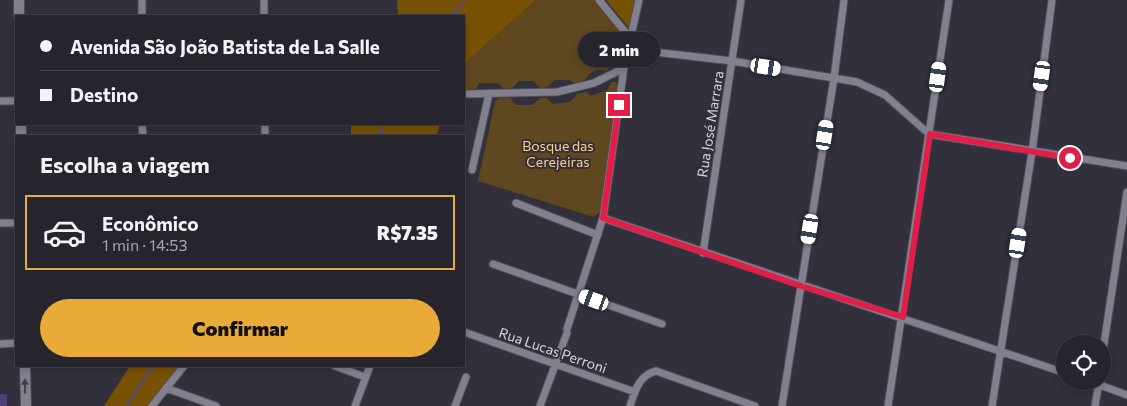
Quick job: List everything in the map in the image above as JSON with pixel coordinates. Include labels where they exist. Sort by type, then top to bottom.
[{"type":"street","points":[[19,0],[19,15]]},
{"type":"street","points":[[142,0],[142,15]]},
{"type":"street","points":[[264,0],[264,15]]},
{"type":"street","points":[[599,0],[630,39]]},
{"type":"street","points":[[540,406],[567,331],[577,294],[603,218],[624,68],[639,0]]},
{"type":"street","name":"Rua José Marrara","points":[[703,253],[741,0]]},
{"type":"street","points":[[782,406],[834,78],[844,0]]},
{"type":"street","points":[[888,406],[903,317],[949,0]]},
{"type":"street","points":[[992,406],[1032,152],[1052,0]]},
{"type":"street","points":[[628,49],[732,61],[857,82],[885,94],[930,134],[1127,166]]},
{"type":"street","points":[[465,94],[557,92],[594,83],[624,68]]},
{"type":"street","points":[[472,170],[489,94]]},
{"type":"street","points":[[0,101],[15,101]]},
{"type":"street","points":[[1105,335],[1127,192]]},
{"type":"street","points":[[516,204],[598,235]]},
{"type":"street","points":[[603,218],[801,286],[903,317],[1056,370]]},
{"type":"street","points":[[0,223],[15,222]]},
{"type":"street","points":[[493,264],[662,324]]},
{"type":"street","name":"Rua Lucas Perroni","points":[[465,332],[635,392]]},
{"type":"street","points":[[0,344],[15,343]]},
{"type":"street","points":[[25,367],[26,406]]},
{"type":"street","points":[[152,406],[183,367]]},
{"type":"street","points":[[338,367],[365,377]]},
{"type":"street","points":[[355,406],[370,367]]},
{"type":"street","points":[[630,406],[641,379],[656,370],[755,406]]},
{"type":"street","points":[[455,406],[466,377]]},
{"type":"street","points":[[166,388],[216,406]]},
{"type":"street","points":[[1111,388],[1127,395]]},
{"type":"street","points":[[1095,406],[1098,390]]},
{"type":"green space","points":[[536,0],[594,0],[627,27],[611,57],[612,65],[606,71],[598,70],[592,72],[583,83],[575,84],[570,80],[555,80],[547,87],[540,88],[533,81],[519,81],[512,88],[505,90],[498,83],[480,83],[475,89],[465,89],[465,63]]},
{"type":"green space","name":"Bosque das Cerejeiras","points":[[611,82],[615,82],[619,86],[601,210],[594,217],[478,181],[495,102],[498,98],[510,98],[516,105],[532,105],[540,98],[547,98],[552,104],[570,102],[577,94],[586,92],[591,96],[608,90]]},
{"type":"shaded area","points":[[397,0],[536,0],[465,63],[465,15],[398,15]]},
{"type":"shaded area","points":[[606,0],[641,0],[634,34]]},
{"type":"shaded area","points":[[351,125],[440,125],[437,135],[351,135]]},
{"type":"shaded area","points":[[129,367],[180,367],[150,406],[104,406]]},
{"type":"building","points":[[0,394],[7,394],[7,406],[0,406]]},
{"type":"waterway","points":[[451,15],[465,0]]},
{"type":"waterway","points":[[378,135],[384,125]]},
{"type":"waterway","points":[[127,406],[152,367]]},
{"type":"route","points":[[619,105],[603,218],[801,286],[903,317],[930,134],[1070,158]]}]
